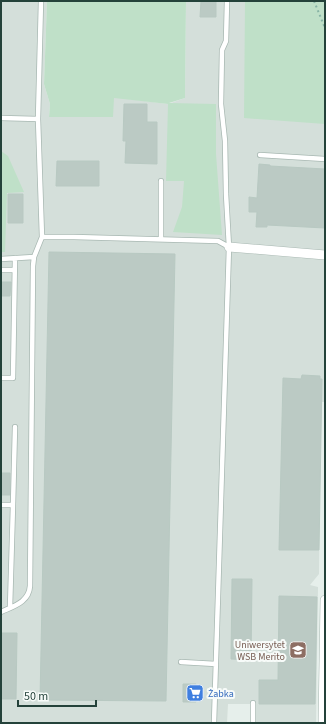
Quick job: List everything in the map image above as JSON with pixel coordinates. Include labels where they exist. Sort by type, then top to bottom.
[{"type":"street","points":[[229,247],[325,254]]},
{"type":"street","points":[[323,723],[325,600]]},
{"type":"lane","points":[[1,612],[27,598],[30,592],[34,257],[42,237],[38,119],[41,1]]},
{"type":"lane","points":[[214,723],[229,247],[225,141],[221,104],[222,50],[226,41],[227,1]]},
{"type":"lane","points":[[1,118],[38,119]]},
{"type":"lane","points":[[260,155],[325,159]]},
{"type":"lane","points":[[161,181],[161,238]]},
{"type":"lane","points":[[42,237],[161,238],[218,241],[229,247]]},
{"type":"lane","points":[[1,259],[34,257]]},
{"type":"lane","points":[[1,378],[13,378],[15,258]]},
{"type":"lane","points":[[1,270],[15,270]]},
{"type":"lane","points":[[10,608],[15,427]]},
{"type":"lane","points":[[1,505],[13,505]]},
{"type":"lane","points":[[181,662],[216,664]]},
{"type":"lane","points":[[253,703],[253,723]]},
{"type":"path","points":[[314,1],[325,28]]},
{"type":"shaded area","points":[[1,1],[47,1],[44,84],[50,104],[49,117],[113,117],[113,97],[168,104],[185,98],[186,1],[325,1],[325,402],[321,402],[319,574],[310,585],[318,587],[316,723],[256,723],[255,704],[228,704],[227,723],[1,723]]},
{"type":"green space","points":[[47,1],[186,1],[185,98],[169,103],[216,104],[216,154],[222,235],[173,232],[182,207],[184,181],[166,181],[168,104],[114,98],[113,117],[49,117],[50,104],[44,84]]},
{"type":"green space","points":[[245,1],[325,1],[325,124],[244,118]]},
{"type":"green space","points":[[1,151],[8,156],[24,192],[7,193],[5,252],[1,252]]},
{"type":"building","points":[[201,1],[216,1],[216,17],[200,17]]},
{"type":"building","points":[[124,104],[147,104],[147,122],[157,122],[157,164],[125,163],[126,141],[123,141]]},
{"type":"building","points":[[57,161],[99,161],[99,186],[56,186]]},
{"type":"building","points":[[259,164],[325,169],[325,228],[267,225],[267,227],[256,227],[257,212],[249,212],[249,197],[257,198]]},
{"type":"building","points":[[8,194],[23,194],[23,223],[8,223]]},
{"type":"building","points":[[49,252],[175,254],[166,701],[40,700]]},
{"type":"building","points":[[1,282],[11,282],[10,296],[1,296]]},
{"type":"building","points":[[302,375],[320,376],[320,379],[322,379],[319,550],[279,550],[283,378],[301,379]]},
{"type":"building","points":[[1,473],[10,473],[10,495],[1,495]]},
{"type":"building","points":[[232,579],[252,579],[251,660],[231,659]]},
{"type":"building","name":"Uniwersytet WSB Merito","points":[[279,596],[317,597],[315,704],[259,704],[259,680],[278,680]]},
{"type":"building","points":[[1,633],[17,633],[16,699],[1,699]]},
{"type":"building","points":[[183,684],[196,684],[196,702],[183,702]]},
{"type":"place","name":"Uniwersytet WSB Merito","points":[[298,650]]},
{"type":"place","name":"Żabka","points":[[195,693]]}]
